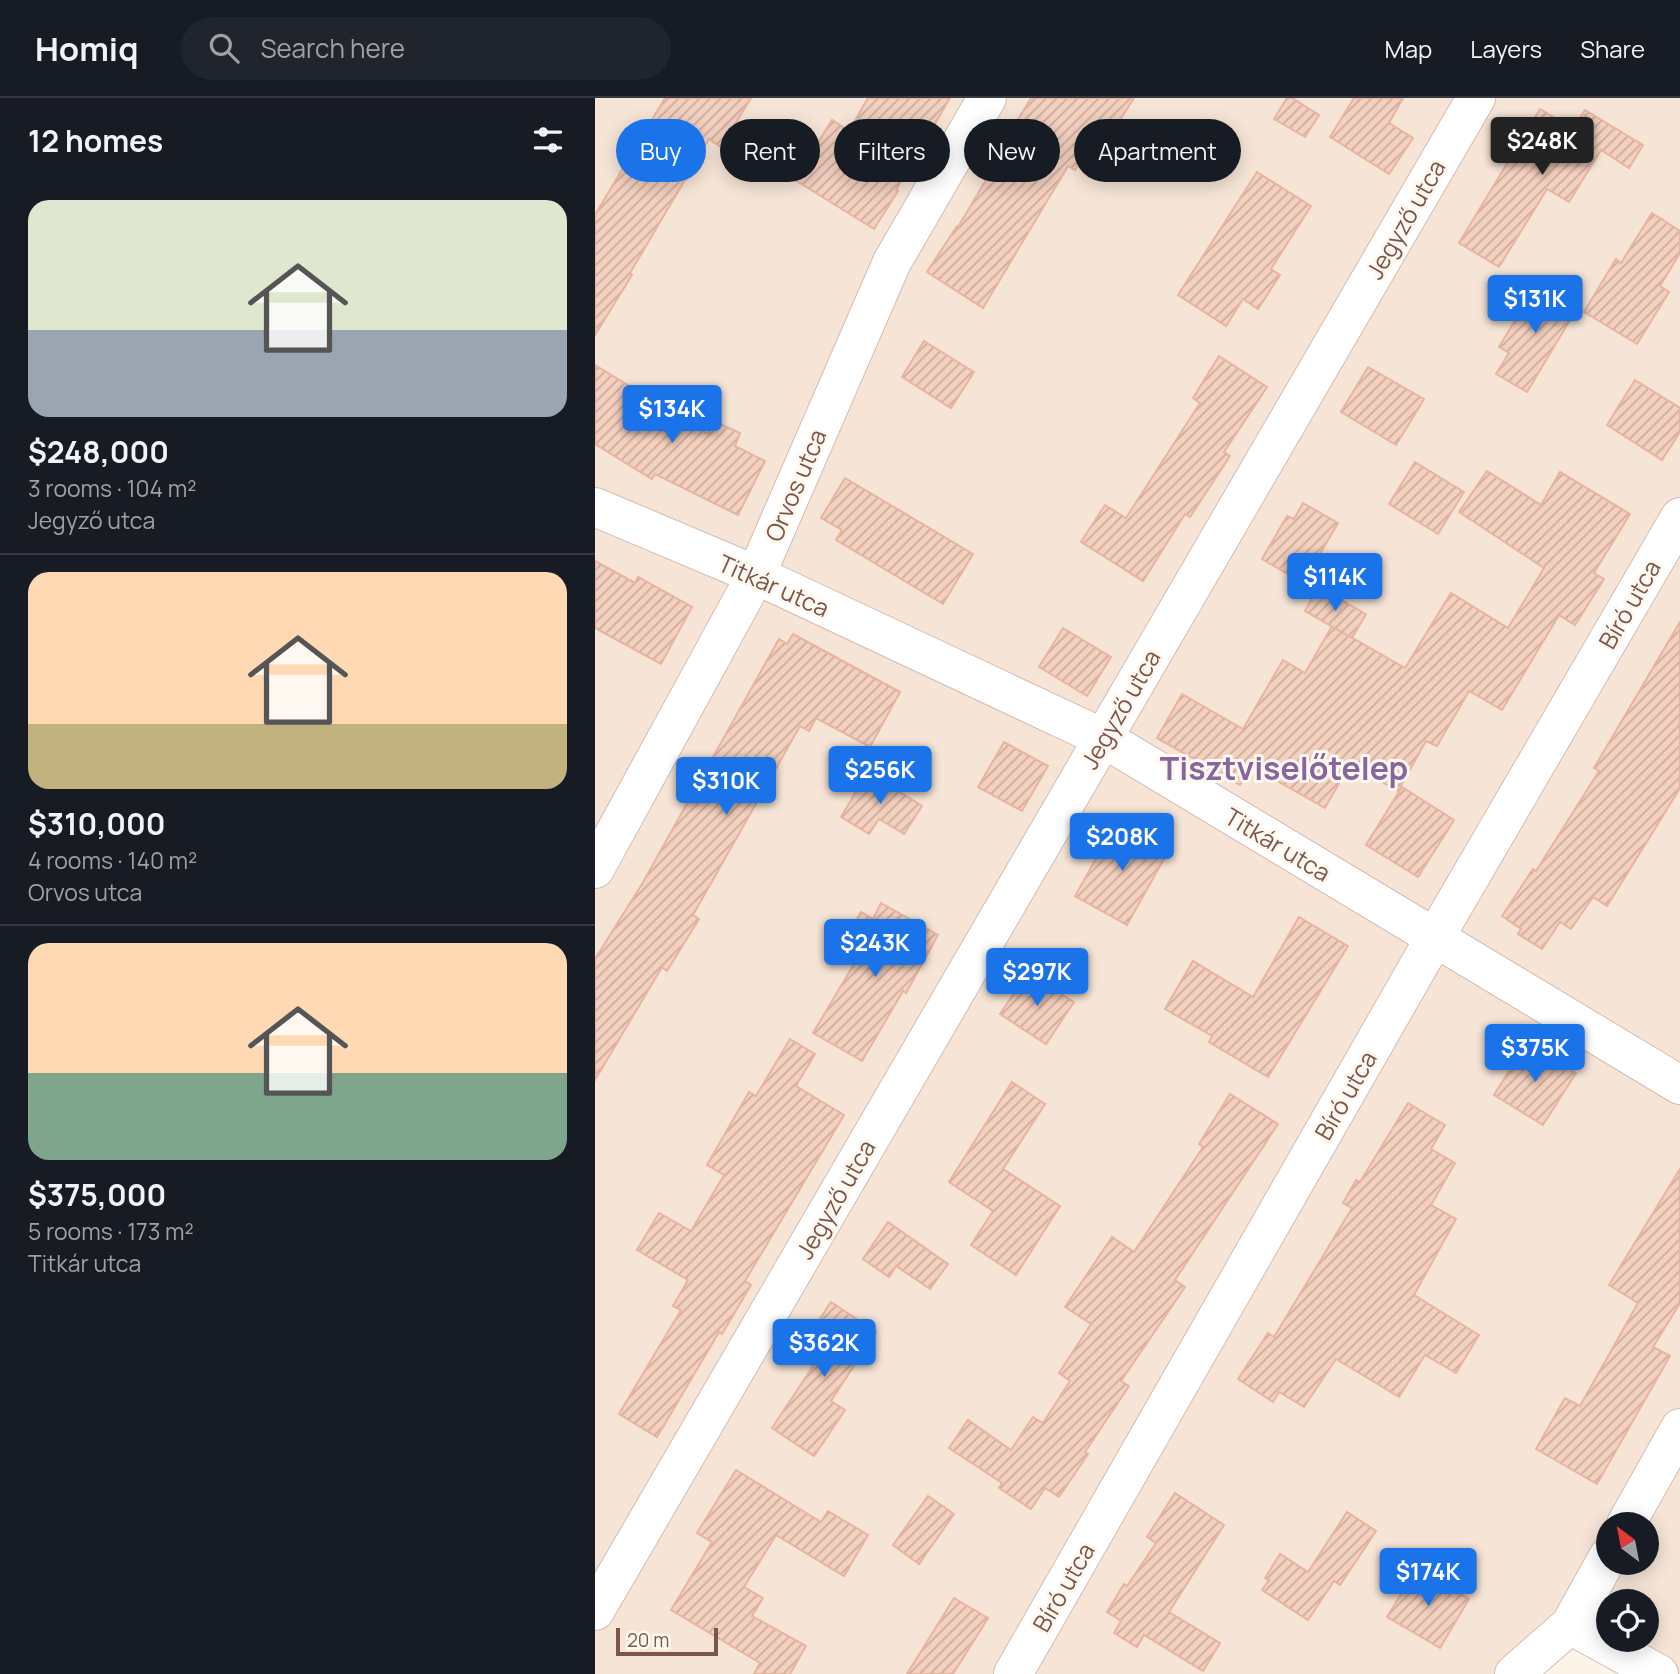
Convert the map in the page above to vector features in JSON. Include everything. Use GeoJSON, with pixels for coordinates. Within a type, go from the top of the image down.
{"type":"FeatureCollection","features":[{"type":"Feature","properties":{"kind":"street","name":"Orvos utca"},"geometry":{"type":"LineString","coordinates":[[595,869],[756,575],[891,262],[987,98]]}},
{"type":"Feature","properties":{"kind":"street","name":"Jegyző utca"},"geometry":{"type":"LineString","coordinates":[[595,1611],[1476,98]]}},
{"type":"Feature","properties":{"kind":"street","name":"Titkár utca"},"geometry":{"type":"LineString","coordinates":[[595,507],[756,575],[1103,738],[1680,1085]]}},
{"type":"Feature","properties":{"kind":"street","name":"Bíró utca"},"geometry":{"type":"LineString","coordinates":[[1013,1674],[1434,939],[1680,517]]}},
{"type":"Feature","properties":{"kind":"street"},"geometry":{"type":"LineString","coordinates":[[1633,1512],[1680,1428]]}},
{"type":"Feature","properties":{"kind":"street"},"geometry":{"type":"LineString","coordinates":[[1514,1674],[1570,1625],[1598,1575]]}},
{"type":"Feature","properties":{"kind":"street"},"geometry":{"type":"LineString","coordinates":[[1570,1625],[1659,1674]]}},
{"type":"Feature","properties":{"kind":"shaded area"},"geometry":{"type":"Polygon","coordinates":[[[595,98],[1680,98],[1680,1674],[1635,1674],[1573,1645],[1527,1674],[595,1674],[595,98]]]}},
{"type":"Feature","properties":{"kind":"building"},"geometry":{"type":"Polygon","coordinates":[[[665,98],[751,98],[738,119],[720,119],[720,146],[709,139],[706,144],[706,119],[652,119],[665,98]]]}},
{"type":"Feature","properties":{"kind":"building"},"geometry":{"type":"Polygon","coordinates":[[[868,98],[950,98],[938,119],[856,119],[868,98]]]}},
{"type":"Feature","properties":{"kind":"building"},"geometry":{"type":"Polygon","coordinates":[[[1031,98],[1134,98],[1121,119],[1074,119],[1074,169],[1068,166],[1060,179],[1060,119],[1018,119],[1031,98]]]}},
{"type":"Feature","properties":{"kind":"building"},"geometry":{"type":"Polygon","coordinates":[[[1287,98],[1292,98],[1319,115],[1305,137],[1274,119],[1287,98]]]}},
{"type":"Feature","properties":{"kind":"building"},"geometry":{"type":"Polygon","coordinates":[[[1354,98],[1403,98],[1389,123],[1413,138],[1389,174],[1330,137],[1354,98]]]}},
{"type":"Feature","properties":{"kind":"building"},"geometry":{"type":"Polygon","coordinates":[[[1540,109],[1573,129],[1585,110],[1643,145],[1629,168],[1601,150],[1569,202],[1547,189],[1499,267],[1459,243],[1540,109]]]}},
{"type":"Feature","properties":{"kind":"building"},"geometry":{"type":"Polygon","coordinates":[[[832,120],[834,182],[901,182],[896,190],[898,191],[874,229],[798,182],[820,182],[820,139],[832,120]]]}},
{"type":"Feature","properties":{"kind":"building"},"geometry":{"type":"Polygon","coordinates":[[[1257,172],[1311,206],[1271,269],[1280,275],[1258,309],[1243,299],[1226,326],[1178,295],[1257,172]]]}},
{"type":"Feature","properties":{"kind":"building"},"geometry":{"type":"Polygon","coordinates":[[[616,180],[684,182],[595,335],[595,215],[616,180]]]}},
{"type":"Feature","properties":{"kind":"building"},"geometry":{"type":"Polygon","coordinates":[[[985,182],[1058,182],[983,308],[927,272],[985,182]]]}},
{"type":"Feature","properties":{"kind":"building"},"geometry":{"type":"Polygon","coordinates":[[[1652,213],[1680,231],[1680,253],[1660,286],[1669,292],[1637,344],[1584,312],[1616,259],[1621,263],[1652,213]]]}},
{"type":"Feature","properties":{"kind":"building"},"geometry":{"type":"Polygon","coordinates":[[[1539,281],[1579,305],[1527,392],[1496,374],[1509,353],[1499,347],[1539,281]]]}},
{"type":"Feature","properties":{"kind":"building"},"geometry":{"type":"Polygon","coordinates":[[[924,341],[974,372],[951,408],[902,377],[924,341]]]}},
{"type":"Feature","properties":{"kind":"building"},"geometry":{"type":"Polygon","coordinates":[[[1219,356],[1267,387],[1224,452],[1230,456],[1190,517],[1185,514],[1143,581],[1081,542],[1105,505],[1126,518],[1200,403],[1193,398],[1219,356]]]}},
{"type":"Feature","properties":{"kind":"building"},"geometry":{"type":"Polygon","coordinates":[[[595,365],[708,434],[714,421],[740,433],[735,446],[765,461],[738,515],[655,474],[652,479],[595,444],[595,365]]]}},
{"type":"Feature","properties":{"kind":"building"},"geometry":{"type":"Polygon","coordinates":[[[1368,367],[1424,399],[1396,445],[1341,412],[1368,367]]]}},
{"type":"Feature","properties":{"kind":"building"},"geometry":{"type":"Polygon","coordinates":[[[1635,380],[1680,408],[1680,432],[1662,460],[1607,425],[1635,380]]]}},
{"type":"Feature","properties":{"kind":"building"},"geometry":{"type":"Polygon","coordinates":[[[1415,462],[1464,492],[1438,534],[1389,504],[1415,462]]]}},
{"type":"Feature","properties":{"kind":"building"},"geometry":{"type":"Polygon","coordinates":[[[1487,471],[1541,505],[1560,472],[1630,514],[1594,573],[1604,579],[1575,625],[1559,615],[1502,710],[1469,691],[1437,746],[1426,741],[1398,791],[1350,764],[1325,808],[1251,766],[1240,785],[1157,738],[1182,694],[1243,729],[1283,660],[1305,673],[1332,626],[1405,668],[1451,593],[1508,628],[1544,568],[1459,512],[1487,471]]]}},
{"type":"Feature","properties":{"kind":"building"},"geometry":{"type":"Polygon","coordinates":[[[845,478],[973,554],[943,604],[836,540],[842,530],[821,518],[845,478]]]}},
{"type":"Feature","properties":{"kind":"building"},"geometry":{"type":"Polygon","coordinates":[[[1303,503],[1338,523],[1303,583],[1262,559],[1287,516],[1294,519],[1303,503]]]}},
{"type":"Feature","properties":{"kind":"building"},"geometry":{"type":"Polygon","coordinates":[[[595,561],[635,583],[638,577],[692,607],[661,664],[595,628],[595,561]]]}},
{"type":"Feature","properties":{"kind":"building"},"geometry":{"type":"Polygon","coordinates":[[[1318,587],[1366,614],[1352,638],[1305,611],[1318,587]]]}},
{"type":"Feature","properties":{"kind":"building"},"geometry":{"type":"Polygon","coordinates":[[[1680,622],[1680,788],[1607,906],[1593,897],[1571,929],[1560,922],[1542,949],[1518,934],[1521,929],[1502,916],[1533,869],[1536,871],[1599,771],[1594,768],[1680,622]]]}},
{"type":"Feature","properties":{"kind":"building"},"geometry":{"type":"Polygon","coordinates":[[[1063,628],[1111,657],[1087,696],[1039,667],[1063,628]]]}},
{"type":"Feature","properties":{"kind":"building"},"geometry":{"type":"Polygon","coordinates":[[[793,634],[900,692],[870,747],[816,718],[809,731],[800,726],[693,915],[699,919],[667,971],[662,967],[595,1080],[595,959],[642,884],[779,639],[787,644],[793,634]]]}},
{"type":"Feature","properties":{"kind":"building"},"geometry":{"type":"Polygon","coordinates":[[[1004,742],[1048,766],[1022,811],[978,787],[1004,742]]]}},
{"type":"Feature","properties":{"kind":"building"},"geometry":{"type":"Polygon","coordinates":[[[868,772],[922,806],[904,834],[879,819],[869,834],[841,817],[868,772]]]}},
{"type":"Feature","properties":{"kind":"building"},"geometry":{"type":"Polygon","coordinates":[[[1402,787],[1454,820],[1418,877],[1366,845],[1402,787]]]}},
{"type":"Feature","properties":{"kind":"building"},"geometry":{"type":"Polygon","coordinates":[[[1117,821],[1169,850],[1127,925],[1075,896],[1117,821]]]}},
{"type":"Feature","properties":{"kind":"building"},"geometry":{"type":"Polygon","coordinates":[[[881,903],[938,935],[906,993],[903,991],[862,1061],[813,1033],[854,964],[849,961],[857,947],[845,941],[861,912],[873,919],[881,903]]]}},
{"type":"Feature","properties":{"kind":"building"},"geometry":{"type":"Polygon","coordinates":[[[1299,917],[1348,946],[1268,1077],[1209,1042],[1212,1036],[1165,1009],[1193,961],[1253,997],[1299,917]]]}},
{"type":"Feature","properties":{"kind":"building"},"geometry":{"type":"Polygon","coordinates":[[[1028,973],[1074,1002],[1046,1044],[1000,1014],[1028,973]]]}},
{"type":"Feature","properties":{"kind":"building"},"geometry":{"type":"Polygon","coordinates":[[[790,1039],[815,1054],[796,1086],[844,1115],[745,1281],[751,1285],[722,1334],[719,1332],[657,1437],[619,1414],[681,1310],[673,1306],[688,1280],[637,1250],[659,1213],[691,1231],[724,1175],[707,1165],[749,1092],[756,1096],[790,1039]]]}},
{"type":"Feature","properties":{"kind":"building"},"geometry":{"type":"Polygon","coordinates":[[[1527,1042],[1576,1073],[1543,1125],[1494,1095],[1527,1042]]]}},
{"type":"Feature","properties":{"kind":"building"},"geometry":{"type":"Polygon","coordinates":[[[1012,1082],[1045,1104],[1003,1169],[1060,1206],[1016,1275],[971,1245],[993,1211],[949,1182],[1012,1082]]]}},
{"type":"Feature","properties":{"kind":"building"},"geometry":{"type":"Polygon","coordinates":[[[1230,1094],[1278,1124],[1175,1280],[1185,1287],[1121,1381],[1129,1386],[1085,1452],[1088,1454],[1059,1497],[1045,1488],[1031,1509],[999,1488],[1002,1483],[949,1448],[968,1420],[1011,1450],[1033,1417],[1043,1423],[1070,1381],[1059,1373],[1091,1324],[1065,1307],[1112,1237],[1134,1252],[1203,1147],[1199,1144],[1230,1094]]]}},
{"type":"Feature","properties":{"kind":"building"},"geometry":{"type":"Polygon","coordinates":[[[1408,1103],[1445,1125],[1431,1149],[1455,1163],[1431,1205],[1456,1219],[1414,1295],[1479,1335],[1456,1373],[1425,1355],[1399,1397],[1336,1359],[1304,1407],[1279,1392],[1273,1402],[1238,1379],[1268,1333],[1274,1337],[1352,1208],[1343,1203],[1356,1180],[1360,1182],[1408,1103]]]}},
{"type":"Feature","properties":{"kind":"building"},"geometry":{"type":"Polygon","coordinates":[[[1680,1169],[1680,1303],[1653,1347],[1670,1356],[1597,1484],[1536,1449],[1565,1398],[1580,1406],[1638,1303],[1609,1285],[1680,1169]]]}},
{"type":"Feature","properties":{"kind":"building"},"geometry":{"type":"Polygon","coordinates":[[[888,1222],[948,1264],[930,1289],[896,1266],[889,1277],[863,1259],[888,1222]]]}},
{"type":"Feature","properties":{"kind":"building"},"geometry":{"type":"Polygon","coordinates":[[[831,1302],[876,1332],[831,1401],[845,1410],[814,1456],[772,1428],[821,1354],[804,1343],[831,1302]]]}},
{"type":"Feature","properties":{"kind":"building"},"geometry":{"type":"Polygon","coordinates":[[[736,1470],[821,1522],[828,1511],[868,1535],[844,1576],[776,1535],[744,1587],[763,1598],[752,1616],[806,1646],[790,1674],[754,1674],[760,1663],[671,1610],[712,1542],[697,1533],[736,1470]]]}},
{"type":"Feature","properties":{"kind":"building"},"geometry":{"type":"Polygon","coordinates":[[[1175,1493],[1224,1525],[1169,1612],[1220,1643],[1203,1671],[1144,1635],[1137,1647],[1114,1633],[1121,1621],[1107,1612],[1124,1584],[1127,1586],[1156,1543],[1147,1537],[1175,1493]]]}},
{"type":"Feature","properties":{"kind":"building"},"geometry":{"type":"Polygon","coordinates":[[[928,1496],[954,1514],[919,1564],[893,1545],[928,1496]]]}},
{"type":"Feature","properties":{"kind":"building"},"geometry":{"type":"Polygon","coordinates":[[[1347,1512],[1376,1531],[1340,1585],[1334,1581],[1308,1620],[1262,1590],[1269,1580],[1265,1578],[1280,1554],[1308,1572],[1347,1512]]]}},
{"type":"Feature","properties":{"kind":"building"},"geometry":{"type":"Polygon","coordinates":[[[1417,1568],[1469,1599],[1440,1648],[1387,1617],[1417,1568]]]}},
{"type":"Feature","properties":{"kind":"building"},"geometry":{"type":"Polygon","coordinates":[[[954,1598],[988,1618],[953,1674],[907,1674],[954,1598]]]}},
{"type":"Feature","properties":{"kind":"district","name":"Tisztviselőtelep"},"geometry":{"type":"Point","coordinates":[1284,768]}}]}
